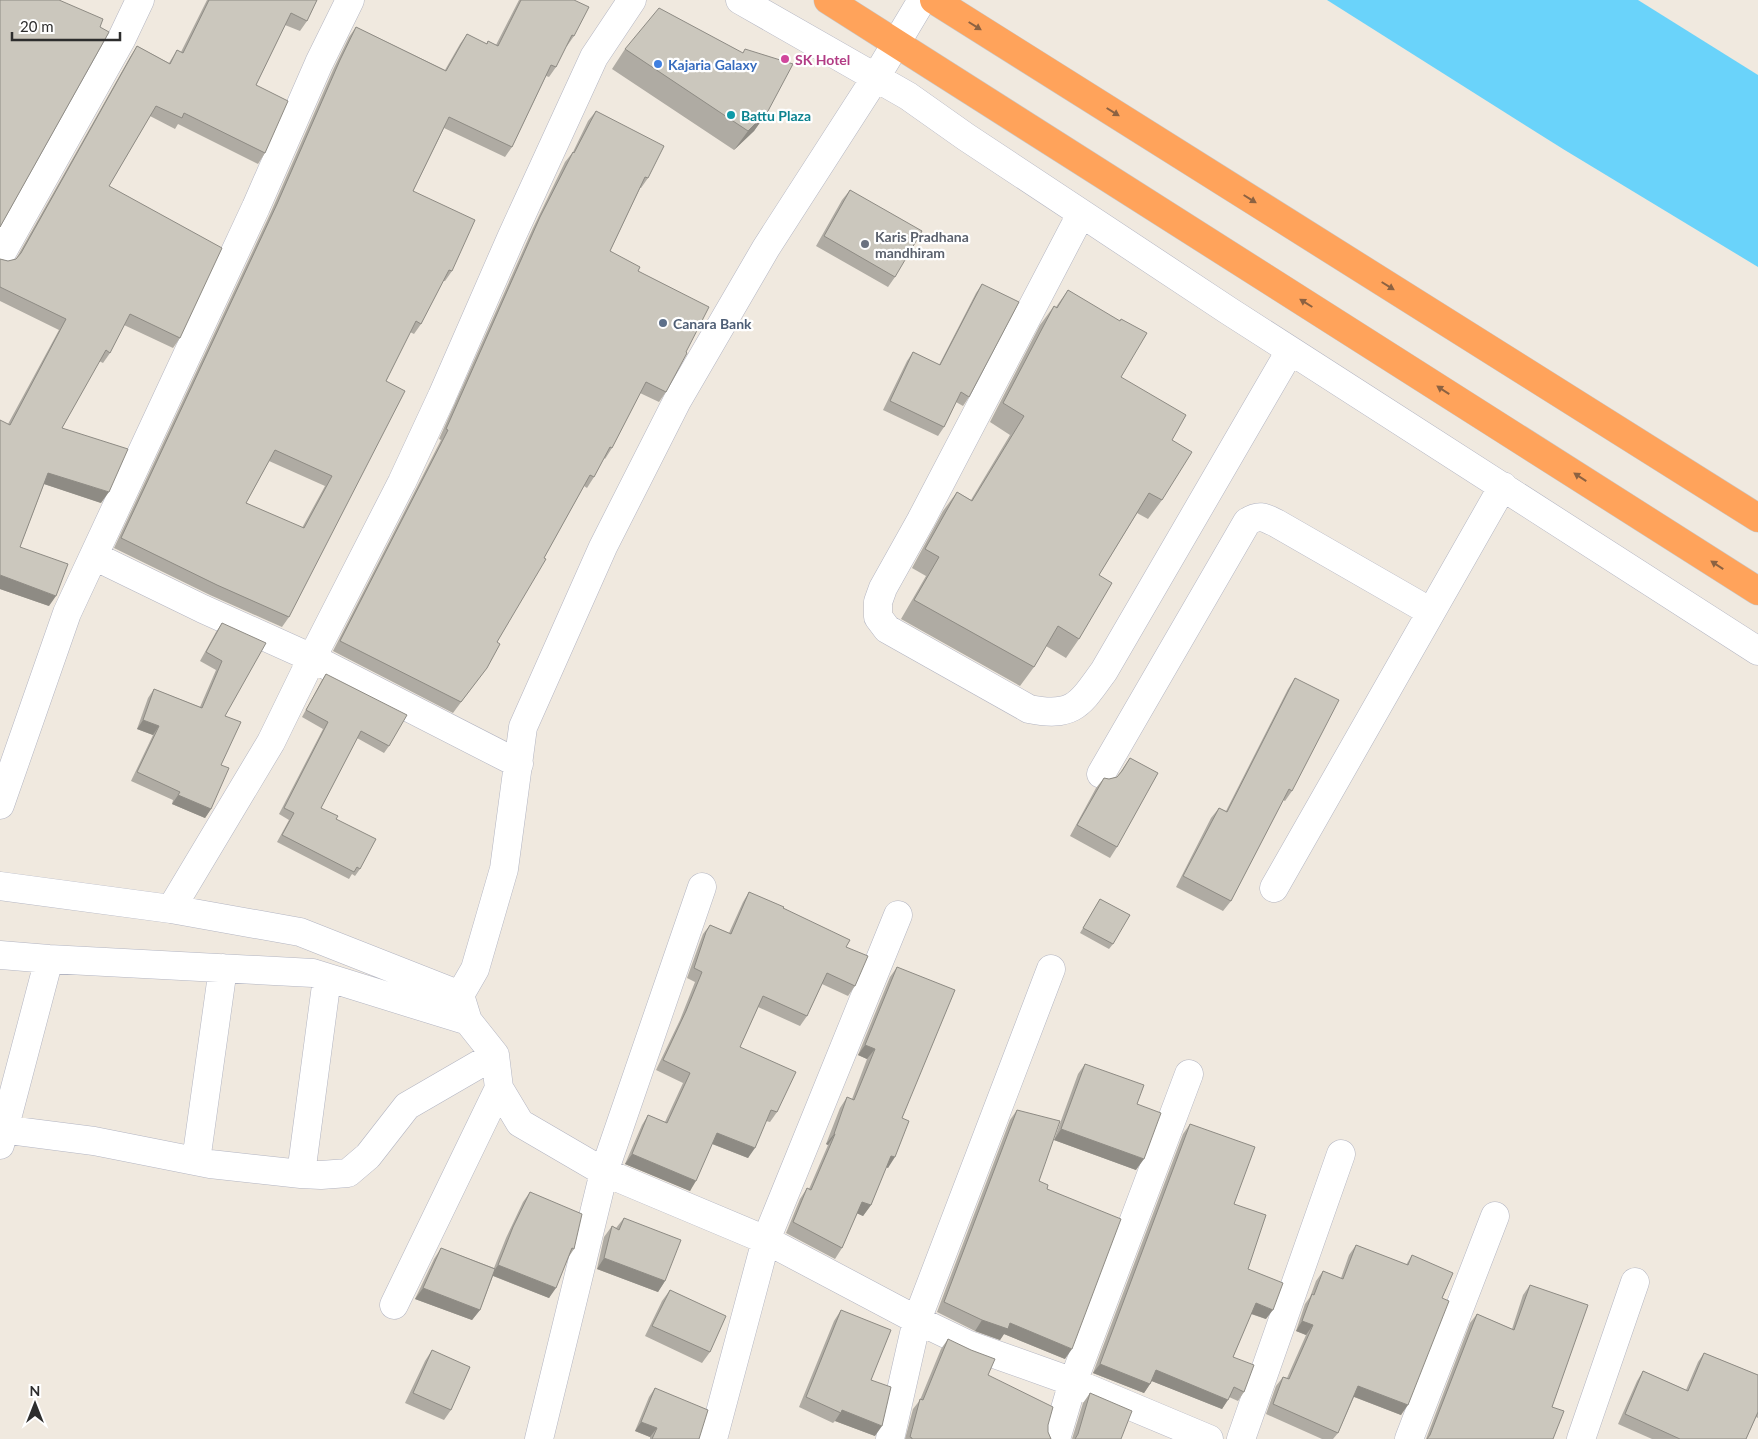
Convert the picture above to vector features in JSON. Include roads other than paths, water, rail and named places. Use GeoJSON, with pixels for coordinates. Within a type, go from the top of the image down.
{"type":"FeatureCollection","features":[{"type":"Feature","properties":{"kind":"highway"},"geometry":{"type":"LineString","coordinates":[[828,0],[1758,591]]}},
{"type":"Feature","properties":{"kind":"highway"},"geometry":{"type":"LineString","coordinates":[[934,0],[1758,518]]}},
{"type":"Feature","properties":{"kind":"street"},"geometry":{"type":"LineString","coordinates":[[0,256],[121,40],[140,0]]}},
{"type":"Feature","properties":{"kind":"street"},"geometry":{"type":"LineString","coordinates":[[0,804],[67,613],[252,216],[350,0]]}},
{"type":"Feature","properties":{"kind":"street"},"geometry":{"type":"LineString","coordinates":[[171,909],[271,742],[410,465],[594,58],[632,0]]}},
{"type":"Feature","properties":{"kind":"street"},"geometry":{"type":"LineString","coordinates":[[740,0],[908,96],[1081,214],[1290,351],[1758,651]]}},
{"type":"Feature","properties":{"kind":"street"},"geometry":{"type":"LineString","coordinates":[[922,0],[876,77],[766,248],[677,401],[604,547],[523,728],[504,869],[475,968],[460,995],[468,1021],[495,1055],[499,1088],[520,1123],[604,1172],[766,1240],[917,1320],[969,1345],[1073,1382],[1209,1439]]}},
{"type":"Feature","properties":{"kind":"street"},"geometry":{"type":"LineString","coordinates":[[1081,214],[921,520],[883,588],[878,602],[878,617],[887,629],[1029,709],[1047,712],[1069,710],[1083,700],[1104,671],[1290,351]]}},
{"type":"Feature","properties":{"kind":"street"},"geometry":{"type":"LineString","coordinates":[[1274,888],[1503,486]]}},
{"type":"Feature","properties":{"kind":"street"},"geometry":{"type":"LineString","coordinates":[[1101,774],[1247,522],[1255,517],[1265,518],[1431,612]]}},
{"type":"Feature","properties":{"kind":"street"},"geometry":{"type":"LineString","coordinates":[[94,556],[312,658],[519,764]]}},
{"type":"Feature","properties":{"kind":"street"},"geometry":{"type":"LineString","coordinates":[[0,886],[171,909],[300,932],[460,995]]}},
{"type":"Feature","properties":{"kind":"street"},"geometry":{"type":"LineString","coordinates":[[540,1439],[604,1172],[702,887]]}},
{"type":"Feature","properties":{"kind":"street"},"geometry":{"type":"LineString","coordinates":[[713,1439],[766,1240],[898,915]]}},
{"type":"Feature","properties":{"kind":"street"},"geometry":{"type":"LineString","coordinates":[[0,955],[312,973],[468,1021]]}},
{"type":"Feature","properties":{"kind":"street"},"geometry":{"type":"LineString","coordinates":[[49,959],[2,1135],[94,1141],[196,1161],[301,1174],[321,1175],[348,1172],[368,1156],[407,1106],[495,1055]]}},
{"type":"Feature","properties":{"kind":"street"},"geometry":{"type":"LineString","coordinates":[[196,1161],[223,968]]}},
{"type":"Feature","properties":{"kind":"street"},"geometry":{"type":"LineString","coordinates":[[890,1439],[917,1320],[1051,969]]}},
{"type":"Feature","properties":{"kind":"street"},"geometry":{"type":"LineString","coordinates":[[301,1174],[327,978]]}},
{"type":"Feature","properties":{"kind":"street"},"geometry":{"type":"LineString","coordinates":[[1056,1439],[1073,1382],[1189,1074]]}},
{"type":"Feature","properties":{"kind":"street"},"geometry":{"type":"LineString","coordinates":[[394,1305],[499,1088]]}},
{"type":"Feature","properties":{"kind":"street"},"geometry":{"type":"LineString","coordinates":[[1241,1439],[1341,1154]]}},
{"type":"Feature","properties":{"kind":"street"},"geometry":{"type":"LineString","coordinates":[[1409,1439],[1495,1216]]}},
{"type":"Feature","properties":{"kind":"street"},"geometry":{"type":"LineString","coordinates":[[1581,1439],[1635,1282]]}},
{"type":"Feature","properties":{"kind":"water"},"geometry":{"type":"Polygon","coordinates":[[[1327,0],[1638,0],[1758,75],[1758,267],[1563,149],[1327,0]]]}},
{"type":"Feature","properties":{"kind":"place","name":"SK Hotel"},"geometry":{"type":"Point","coordinates":[785,59]}},
{"type":"Feature","properties":{"kind":"place","name":"Kajaria Galaxy"},"geometry":{"type":"Point","coordinates":[658,64]}},
{"type":"Feature","properties":{"kind":"place","name":"Battu Plaza"},"geometry":{"type":"Point","coordinates":[731,115]}},
{"type":"Feature","properties":{"kind":"place","name":"Karis Pradhana mandhiram"},"geometry":{"type":"Point","coordinates":[865,244]}},
{"type":"Feature","properties":{"kind":"place","name":"Canara Bank"},"geometry":{"type":"Point","coordinates":[663,323]}}]}
